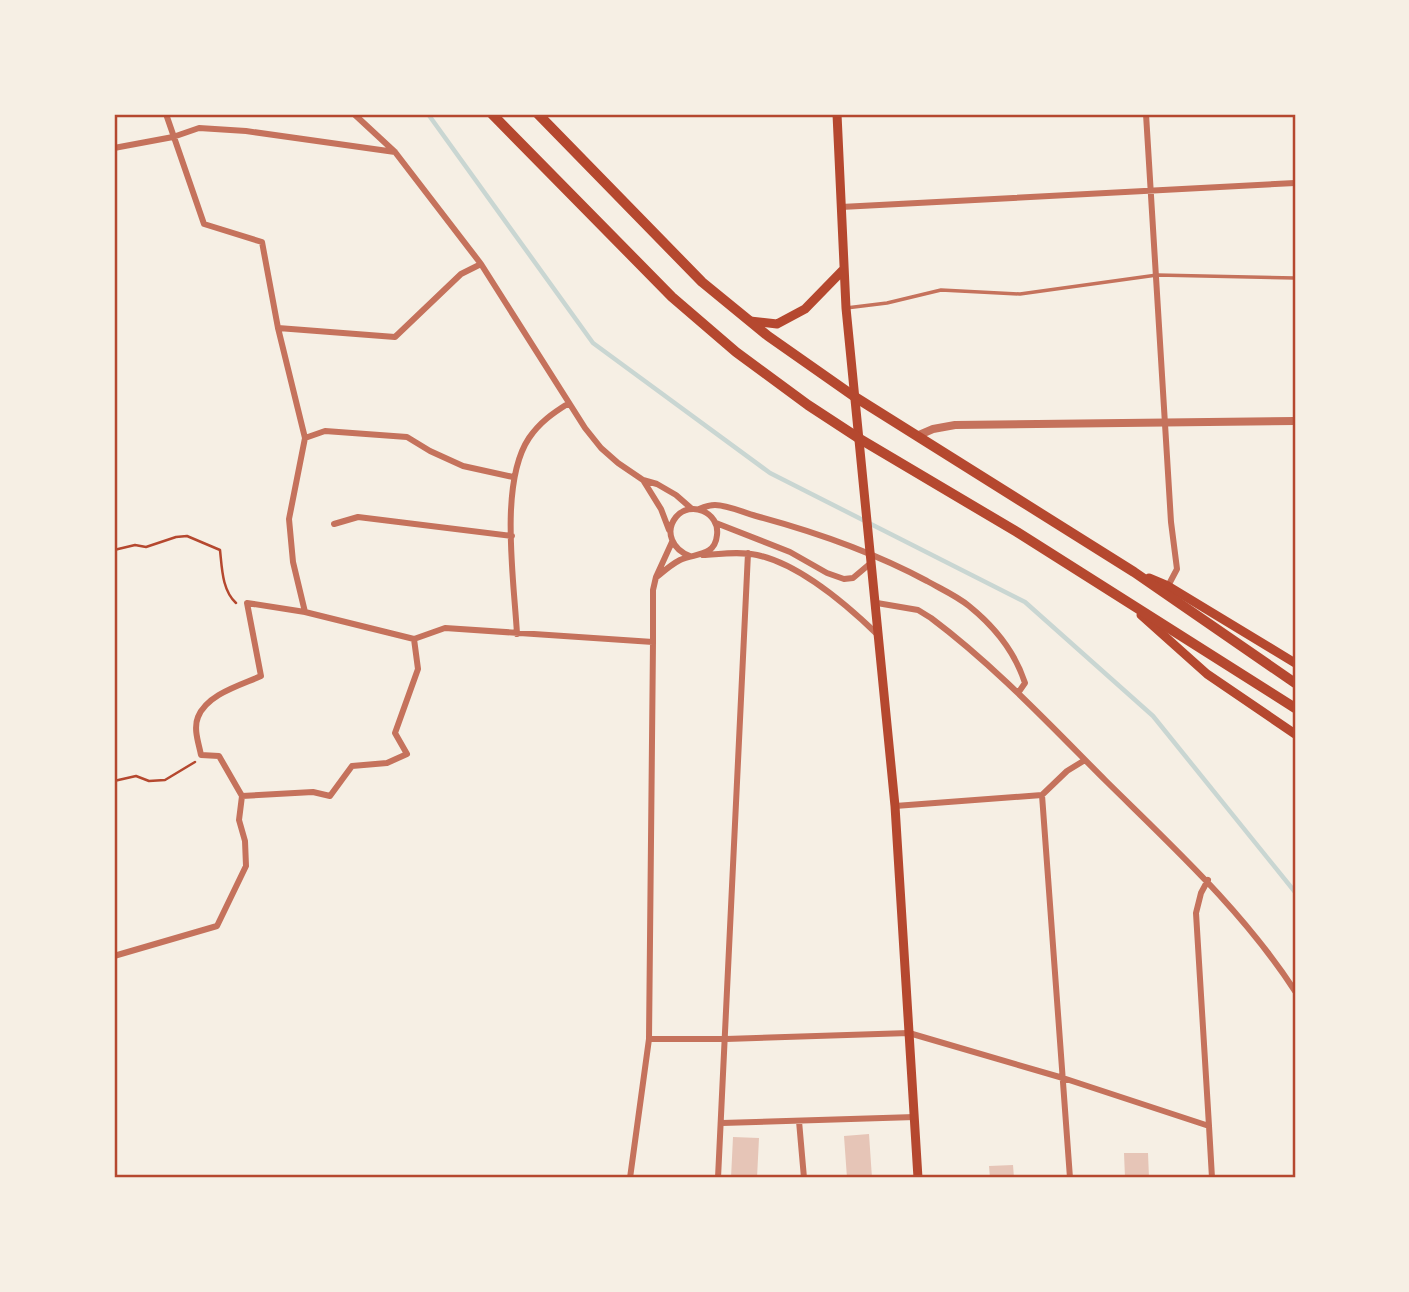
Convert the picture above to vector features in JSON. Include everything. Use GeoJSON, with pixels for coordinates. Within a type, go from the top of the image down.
{"type":"FeatureCollection","features":[{"type":"Feature","properties":{"kind":"highway"},"geometry":{"type":"LineString","coordinates":[[492,114],[672,297],[736,352],[860,439],[1121,597],[1295,708]]}},
{"type":"Feature","properties":{"kind":"highway"},"geometry":{"type":"LineString","coordinates":[[538,114],[702,282],[750,321],[855,397],[1134,572],[1295,683]]}},
{"type":"Feature","properties":{"kind":"main road"},"geometry":{"type":"LineString","coordinates":[[837,114],[846,308],[895,806],[918,1178]]}},
{"type":"Feature","properties":{"kind":"main road"},"geometry":{"type":"LineString","coordinates":[[750,321],[777,324],[805,309],[844,269]]}},
{"type":"Feature","properties":{"kind":"main road"},"geometry":{"type":"LineString","coordinates":[[1134,572],[1168,586],[1295,663]]}},
{"type":"Feature","properties":{"kind":"main road"},"geometry":{"type":"LineString","coordinates":[[1121,597],[1207,674],[1295,734]]}},
{"type":"Feature","properties":{"kind":"street"},"geometry":{"type":"LineString","coordinates":[[166,114],[204,224],[262,242],[278,328],[305,438],[289,519],[293,562],[305,611]]}},
{"type":"Feature","properties":{"kind":"street"},"geometry":{"type":"LineString","coordinates":[[354,114],[395,152],[481,264],[569,403],[601,448],[643,480],[661,509],[676,549],[690,556]]}},
{"type":"Feature","properties":{"kind":"street"},"geometry":{"type":"LineString","coordinates":[[1146,114],[1171,522],[1177,569],[1168,586]]}},
{"type":"Feature","properties":{"kind":"street"},"geometry":{"type":"LineString","coordinates":[[114,148],[173,137],[199,128],[246,131],[395,152]]}},
{"type":"Feature","properties":{"kind":"street"},"geometry":{"type":"LineString","coordinates":[[841,206],[1295,183]]}},
{"type":"Feature","properties":{"kind":"street"},"geometry":{"type":"LineString","coordinates":[[278,328],[395,337],[461,274],[481,264]]}},
{"type":"Feature","properties":{"kind":"street"},"geometry":{"type":"LineString","coordinates":[[517,634],[512,536],[513,477],[520,455],[537,427],[569,403]]}},
{"type":"Feature","properties":{"kind":"street"},"geometry":{"type":"LineString","coordinates":[[919,435],[955,425],[1295,421]]}},
{"type":"Feature","properties":{"kind":"street"},"geometry":{"type":"LineString","coordinates":[[305,438],[326,431],[407,437],[463,466],[513,477]]}},
{"type":"Feature","properties":{"kind":"street"},"geometry":{"type":"LineString","coordinates":[[643,480],[657,484],[696,509],[706,512],[716,523],[790,552],[827,573],[853,579],[872,562]]}},
{"type":"Feature","properties":{"kind":"street"},"geometry":{"type":"LineString","coordinates":[[670,534],[678,514],[717,505],[805,529],[903,569],[966,603],[987,621],[1019,665],[1025,683],[1018,693]]}},
{"type":"Feature","properties":{"kind":"street"},"geometry":{"type":"LineString","coordinates":[[334,524],[358,517],[512,536]]}},
{"type":"Feature","properties":{"kind":"street"},"geometry":{"type":"LineString","coordinates":[[703,555],[710,551],[717,538],[716,523]]}},
{"type":"Feature","properties":{"kind":"street"},"geometry":{"type":"LineString","coordinates":[[629,1178],[649,1038],[653,590],[672,542]]}},
{"type":"Feature","properties":{"kind":"street"},"geometry":{"type":"LineString","coordinates":[[718,1178],[748,553]]}},
{"type":"Feature","properties":{"kind":"street"},"geometry":{"type":"LineString","coordinates":[[656,577],[690,556],[748,553],[780,563],[800,574],[858,616],[880,636]]}},
{"type":"Feature","properties":{"kind":"street"},"geometry":{"type":"LineString","coordinates":[[114,956],[217,926],[246,866],[245,841],[239,820],[242,796],[219,755],[201,755],[196,733],[197,717],[207,705],[223,693],[261,676],[247,603],[305,611],[414,639],[445,628],[653,642]]}},
{"type":"Feature","properties":{"kind":"street"},"geometry":{"type":"LineString","coordinates":[[877,603],[918,610],[931,618],[1018,693],[1208,880],[1256,937],[1295,991]]}},
{"type":"Feature","properties":{"kind":"street"},"geometry":{"type":"LineString","coordinates":[[242,796],[313,792],[330,796],[352,766],[387,763],[407,754],[396,733],[418,669],[414,639]]}},
{"type":"Feature","properties":{"kind":"street"},"geometry":{"type":"LineString","coordinates":[[895,806],[1042,795],[1067,771],[1085,760]]}},
{"type":"Feature","properties":{"kind":"street"},"geometry":{"type":"LineString","coordinates":[[1042,795],[1070,1178]]}},
{"type":"Feature","properties":{"kind":"street"},"geometry":{"type":"LineString","coordinates":[[1208,880],[1201,893],[1196,913],[1212,1178]]}},
{"type":"Feature","properties":{"kind":"street"},"geometry":{"type":"LineString","coordinates":[[649,1038],[726,1039],[909,1033],[1063,1078],[1209,1126]]}},
{"type":"Feature","properties":{"kind":"street"},"geometry":{"type":"LineString","coordinates":[[722,1123],[915,1117]]}},
{"type":"Feature","properties":{"kind":"street"},"geometry":{"type":"LineString","coordinates":[[799,1121],[804,1178]]}},
{"type":"Feature","properties":{"kind":"lane"},"geometry":{"type":"LineString","coordinates":[[846,308],[887,303],[941,290],[1020,294],[1157,275],[1295,278]]}},
{"type":"Feature","properties":{"kind":"path"},"geometry":{"type":"LineString","coordinates":[[114,550],[135,545],[146,547],[187,536],[206,542],[220,550],[225,586],[232,601],[242,607],[247,603]]}},
{"type":"Feature","properties":{"kind":"path"},"geometry":{"type":"LineString","coordinates":[[114,781],[135,776],[149,781],[165,780],[201,755]]}},
{"type":"Feature","properties":{"kind":"building"},"geometry":{"type":"Polygon","coordinates":[[[869,1134],[872,1178],[847,1178],[844,1136],[869,1134]]]}},
{"type":"Feature","properties":{"kind":"building"},"geometry":{"type":"Polygon","coordinates":[[[733,1137],[759,1138],[757,1178],[731,1178],[733,1137]]]}},
{"type":"Feature","properties":{"kind":"building"},"geometry":{"type":"Polygon","coordinates":[[[1124,1153],[1148,1153],[1149,1178],[1125,1178],[1124,1153]]]}},
{"type":"Feature","properties":{"kind":"building"},"geometry":{"type":"Polygon","coordinates":[[[1013,1165],[1014,1178],[990,1178],[989,1166],[1013,1165]]]}},
{"type":"Feature","properties":{"kind":"waterway"},"geometry":{"type":"LineString","coordinates":[[428,114],[593,343],[770,473],[1025,602],[1153,716],[1295,892]]}}]}
